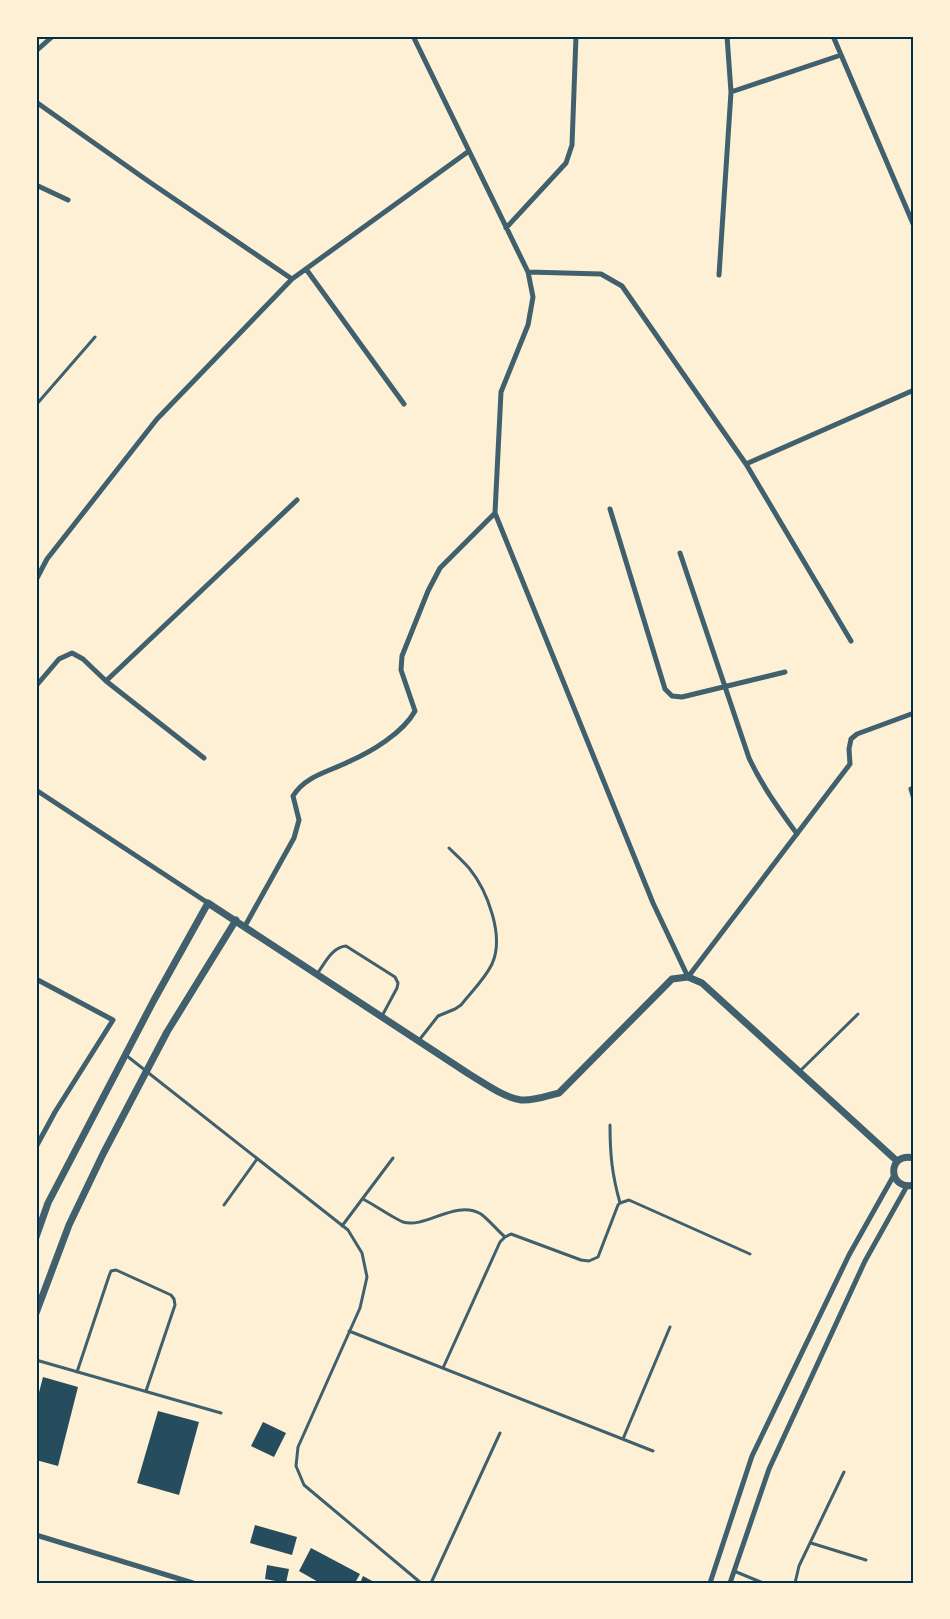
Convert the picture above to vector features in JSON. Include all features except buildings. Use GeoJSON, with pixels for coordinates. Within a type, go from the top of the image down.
{"type":"FeatureCollection","features":[{"type":"Feature","properties":{"kind":"street"},"geometry":{"type":"LineString","coordinates":[[36,51],[53,36]]}},
{"type":"Feature","properties":{"kind":"street"},"geometry":{"type":"LineString","coordinates":[[413,36],[528,272],[532,297],[528,325],[501,392],[495,513],[653,903],[688,977]]}},
{"type":"Feature","properties":{"kind":"street"},"geometry":{"type":"LineString","coordinates":[[506,228],[566,163],[572,145],[576,36]]}},
{"type":"Feature","properties":{"kind":"street"},"geometry":{"type":"LineString","coordinates":[[719,275],[731,92],[727,36]]}},
{"type":"Feature","properties":{"kind":"street"},"geometry":{"type":"LineString","coordinates":[[833,36],[914,226]]}},
{"type":"Feature","properties":{"kind":"street"},"geometry":{"type":"LineString","coordinates":[[731,92],[841,55]]}},
{"type":"Feature","properties":{"kind":"street"},"geometry":{"type":"LineString","coordinates":[[36,102],[292,279]]}},
{"type":"Feature","properties":{"kind":"street"},"geometry":{"type":"LineString","coordinates":[[36,580],[48,559],[157,419],[292,279],[469,151]]}},
{"type":"Feature","properties":{"kind":"street"},"geometry":{"type":"LineString","coordinates":[[36,185],[68,200]]}},
{"type":"Feature","properties":{"kind":"street"},"geometry":{"type":"LineString","coordinates":[[306,269],[404,404]]}},
{"type":"Feature","properties":{"kind":"street"},"geometry":{"type":"LineString","coordinates":[[528,272],[601,274],[622,286],[746,464],[851,641]]}},
{"type":"Feature","properties":{"kind":"street"},"geometry":{"type":"LineString","coordinates":[[746,464],[914,390]]}},
{"type":"Feature","properties":{"kind":"street"},"geometry":{"type":"LineString","coordinates":[[106,681],[297,500]]}},
{"type":"Feature","properties":{"kind":"street"},"geometry":{"type":"LineString","coordinates":[[610,509],[665,689],[672,696],[681,697],[785,672]]}},
{"type":"Feature","properties":{"kind":"street"},"geometry":{"type":"LineString","coordinates":[[245,926],[294,838],[298,820],[293,796],[297,790],[312,777],[350,762],[389,738],[415,711],[401,670],[402,656],[428,591],[440,568],[495,513]]}},
{"type":"Feature","properties":{"kind":"street"},"geometry":{"type":"LineString","coordinates":[[680,553],[749,758],[772,800],[797,834]]}},
{"type":"Feature","properties":{"kind":"street"},"geometry":{"type":"LineString","coordinates":[[36,686],[59,659],[72,653],[204,758]]}},
{"type":"Feature","properties":{"kind":"street"},"geometry":{"type":"LineString","coordinates":[[688,977],[850,764],[851,739],[857,734],[914,713]]}},
{"type":"Feature","properties":{"kind":"street"},"geometry":{"type":"LineString","coordinates":[[911,789],[914,799]]}},
{"type":"Feature","properties":{"kind":"street"},"geometry":{"type":"LineString","coordinates":[[36,790],[418,1041],[508,1096],[521,1100],[540,1099],[560,1093],[672,979],[688,977],[702,983],[897,1161]]}},
{"type":"Feature","properties":{"kind":"street"},"geometry":{"type":"LineString","coordinates":[[36,1237],[48,1203],[208,903]]}},
{"type":"Feature","properties":{"kind":"street"},"geometry":{"type":"LineString","coordinates":[[36,1313],[69,1225],[103,1154],[167,1032],[236,920]]}},
{"type":"Feature","properties":{"kind":"street"},"geometry":{"type":"LineString","coordinates":[[36,979],[113,1020],[55,1112],[36,1148]]}},
{"type":"Feature","properties":{"kind":"street"},"geometry":{"type":"LineString","coordinates":[[710,1583],[752,1456],[849,1255],[894,1175],[894,1166],[897,1161],[912,1156]]}},
{"type":"Feature","properties":{"kind":"street"},"geometry":{"type":"LineString","coordinates":[[730,1583],[769,1469],[865,1261],[910,1185],[899,1183],[894,1175]]}},
{"type":"Feature","properties":{"kind":"street"},"geometry":{"type":"LineString","coordinates":[[36,1535],[193,1583]]}},
{"type":"Feature","properties":{"kind":"lane"},"geometry":{"type":"LineString","coordinates":[[36,405],[95,337]]}},
{"type":"Feature","properties":{"kind":"lane"},"geometry":{"type":"LineString","coordinates":[[418,1041],[438,1016],[461,1005],[491,966],[496,953],[493,915],[485,893],[469,868],[449,848]]}},
{"type":"Feature","properties":{"kind":"lane"},"geometry":{"type":"LineString","coordinates":[[317,974],[334,950],[339,946],[346,946],[395,977],[398,983],[397,988],[382,1016]]}},
{"type":"Feature","properties":{"kind":"lane"},"geometry":{"type":"LineString","coordinates":[[800,1072],[858,1014]]}},
{"type":"Feature","properties":{"kind":"lane"},"geometry":{"type":"LineString","coordinates":[[126,1056],[348,1230],[362,1253],[367,1277],[360,1308],[298,1447],[296,1466],[304,1485],[422,1583]]}},
{"type":"Feature","properties":{"kind":"lane"},"geometry":{"type":"LineString","coordinates":[[610,1125],[613,1179],[620,1203]]}},
{"type":"Feature","properties":{"kind":"lane"},"geometry":{"type":"LineString","coordinates":[[342,1226],[393,1158]]}},
{"type":"Feature","properties":{"kind":"lane"},"geometry":{"type":"LineString","coordinates":[[224,1205],[257,1159]]}},
{"type":"Feature","properties":{"kind":"lane"},"geometry":{"type":"LineString","coordinates":[[363,1198],[404,1222],[421,1221],[462,1210],[480,1214],[505,1237]]}},
{"type":"Feature","properties":{"kind":"lane"},"geometry":{"type":"LineString","coordinates":[[443,1368],[500,1242],[511,1234],[589,1261],[598,1257],[615,1210],[620,1203],[629,1200],[750,1254]]}},
{"type":"Feature","properties":{"kind":"lane"},"geometry":{"type":"LineString","coordinates":[[77,1372],[109,1276],[111,1271],[116,1270],[171,1294],[174,1299],[175,1305],[146,1391]]}},
{"type":"Feature","properties":{"kind":"lane"},"geometry":{"type":"LineString","coordinates":[[623,1439],[670,1327]]}},
{"type":"Feature","properties":{"kind":"lane"},"geometry":{"type":"LineString","coordinates":[[350,1331],[653,1451]]}},
{"type":"Feature","properties":{"kind":"lane"},"geometry":{"type":"LineString","coordinates":[[36,1360],[221,1413]]}},
{"type":"Feature","properties":{"kind":"lane"},"geometry":{"type":"LineString","coordinates":[[431,1583],[500,1433]]}},
{"type":"Feature","properties":{"kind":"lane"},"geometry":{"type":"LineString","coordinates":[[795,1583],[800,1566],[844,1472]]}},
{"type":"Feature","properties":{"kind":"lane"},"geometry":{"type":"LineString","coordinates":[[811,1543],[866,1560]]}},
{"type":"Feature","properties":{"kind":"lane"},"geometry":{"type":"LineString","coordinates":[[734,1571],[763,1583]]}}]}
